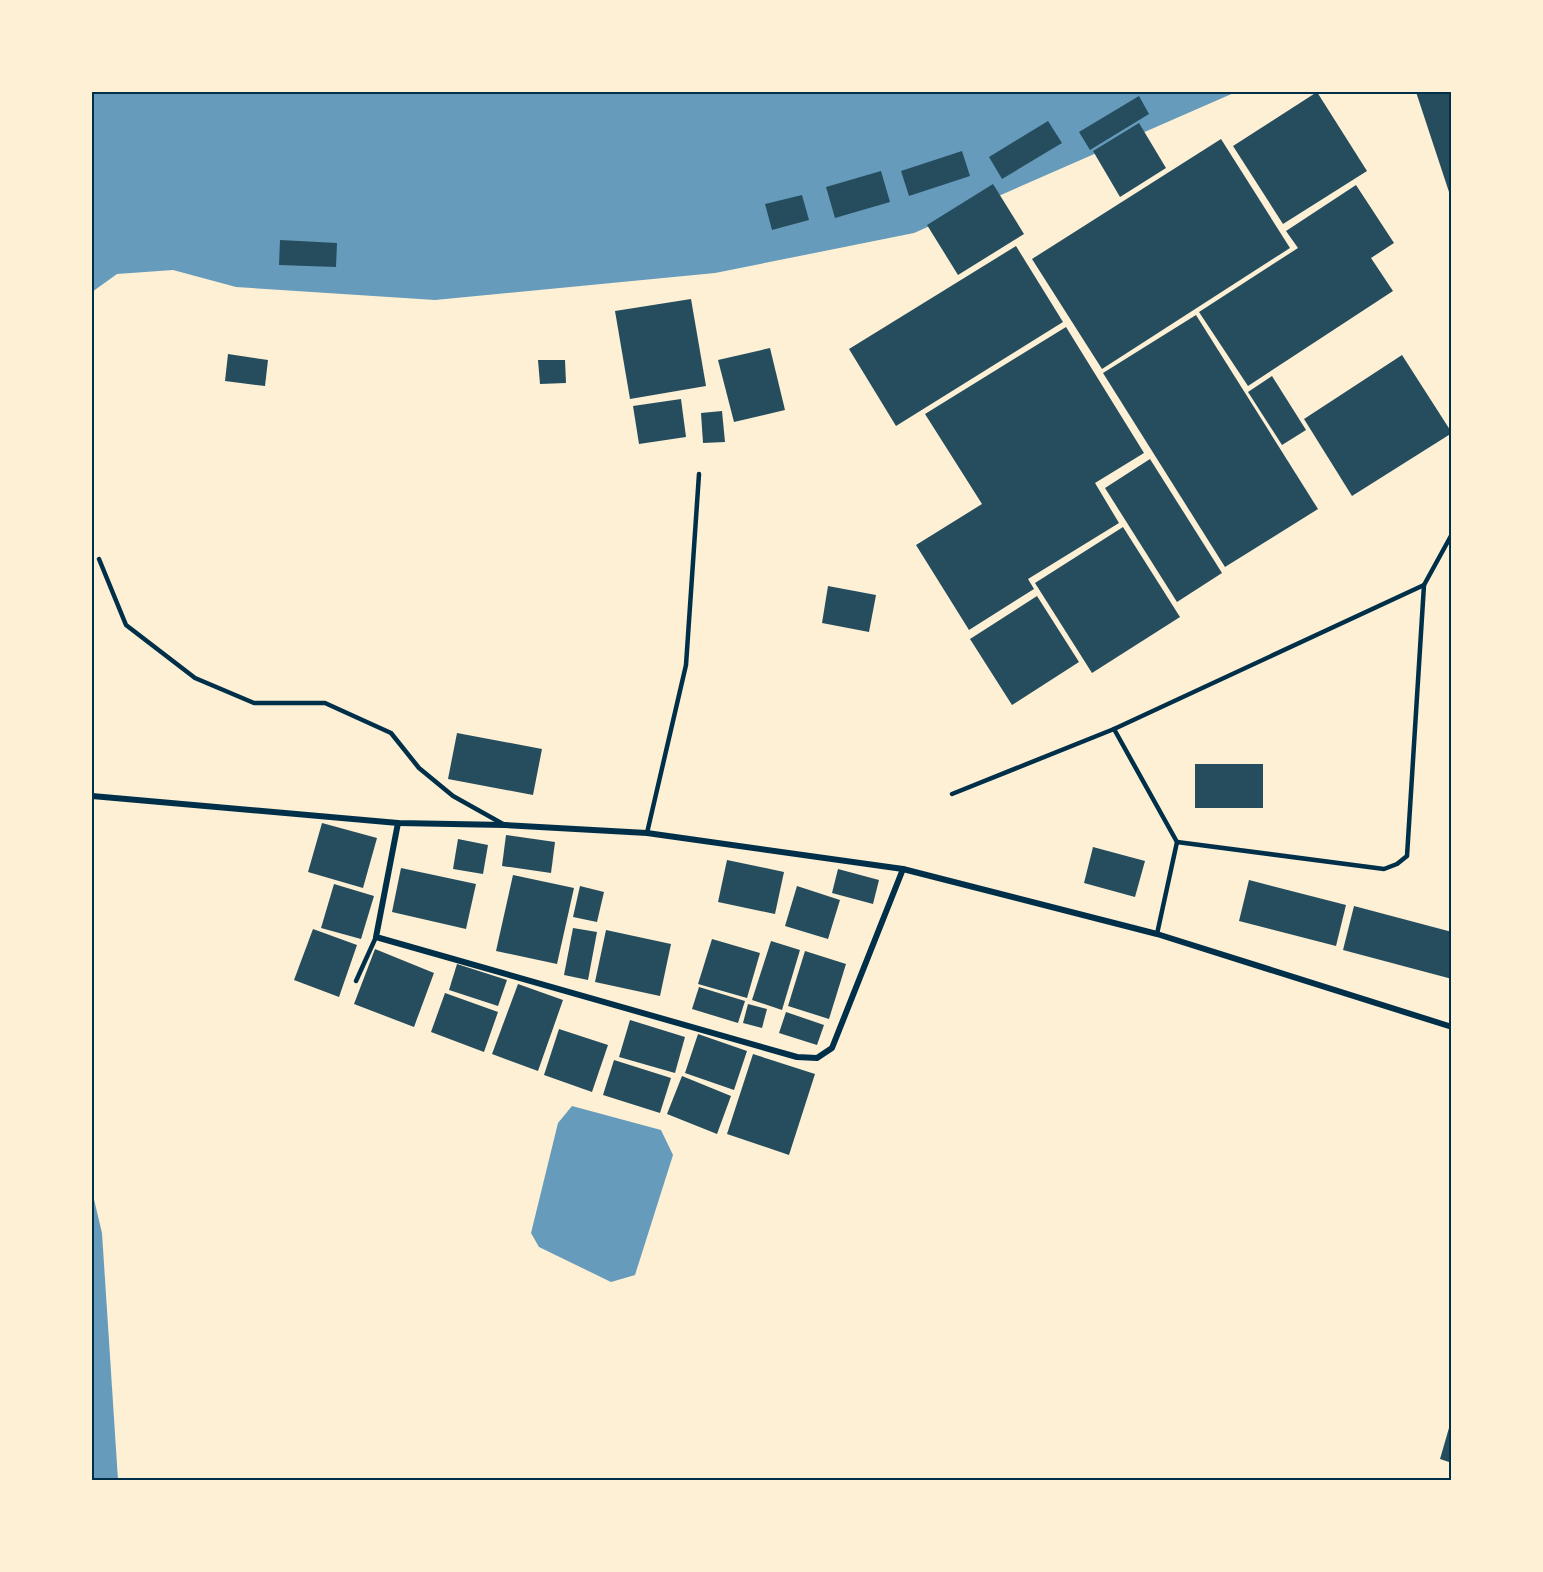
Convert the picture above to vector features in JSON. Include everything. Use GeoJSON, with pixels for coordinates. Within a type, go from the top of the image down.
{"type":"FeatureCollection","features":[{"type":"Feature","properties":{"kind":"street"},"geometry":{"type":"LineString","coordinates":[[92,796],[398,823],[505,825],[647,833],[903,869],[1157,934],[1452,1027]]}},
{"type":"Feature","properties":{"kind":"street"},"geometry":{"type":"LineString","coordinates":[[398,823],[376,937],[797,1057],[817,1058],[832,1047],[903,869]]}},
{"type":"Feature","properties":{"kind":"lane"},"geometry":{"type":"LineString","coordinates":[[647,833],[686,665],[699,474]]}},
{"type":"Feature","properties":{"kind":"lane"},"geometry":{"type":"LineString","coordinates":[[1178,842],[1384,869],[1397,864],[1407,856],[1424,585],[1452,534]]}},
{"type":"Feature","properties":{"kind":"lane"},"geometry":{"type":"LineString","coordinates":[[99,559],[126,625],[195,678],[254,703],[325,704],[391,733],[419,768],[453,796],[505,825]]}},
{"type":"Feature","properties":{"kind":"lane"},"geometry":{"type":"LineString","coordinates":[[952,794],[1114,729],[1424,585]]}},
{"type":"Feature","properties":{"kind":"lane"},"geometry":{"type":"LineString","coordinates":[[1114,729],[1178,842],[1157,934]]}},
{"type":"Feature","properties":{"kind":"lane"},"geometry":{"type":"LineString","coordinates":[[356,981],[376,937]]}},
{"type":"Feature","properties":{"kind":"water"},"geometry":{"type":"Polygon","coordinates":[[[92,92],[1236,92],[914,233],[715,273],[435,300],[236,287],[173,270],[117,274],[92,292],[92,92]]]}},
{"type":"Feature","properties":{"kind":"water"},"geometry":{"type":"Polygon","coordinates":[[[572,1106],[661,1130],[673,1155],[635,1275],[611,1282],[539,1247],[531,1233],[558,1123],[572,1106]]]}},
{"type":"Feature","properties":{"kind":"water"},"geometry":{"type":"Polygon","coordinates":[[[92,1191],[102,1233],[118,1480],[92,1480],[92,1191]]]}},
{"type":"Feature","properties":{"kind":"building"},"geometry":{"type":"Polygon","coordinates":[[[1317,92],[1367,171],[1283,224],[1233,146],[1317,92]]]}},
{"type":"Feature","properties":{"kind":"building"},"geometry":{"type":"Polygon","coordinates":[[[1416,92],[1452,92],[1452,198],[1451,198],[1416,92]]]}},
{"type":"Feature","properties":{"kind":"building"},"geometry":{"type":"Polygon","coordinates":[[[1139,96],[1149,114],[1090,150],[1079,132],[1139,96]]]}},
{"type":"Feature","properties":{"kind":"building"},"geometry":{"type":"Polygon","coordinates":[[[1048,121],[1062,143],[1002,179],[989,157],[1048,121]]]}},
{"type":"Feature","properties":{"kind":"building"},"geometry":{"type":"Polygon","coordinates":[[[1139,123],[1166,168],[1120,197],[1093,151],[1139,123]]]}},
{"type":"Feature","properties":{"kind":"building"},"geometry":{"type":"Polygon","coordinates":[[[1221,139],[1290,248],[1102,369],[1032,259],[1221,139]]]}},
{"type":"Feature","properties":{"kind":"building"},"geometry":{"type":"Polygon","coordinates":[[[962,151],[970,176],[909,196],[901,171],[962,151]]]}},
{"type":"Feature","properties":{"kind":"building"},"geometry":{"type":"Polygon","coordinates":[[[881,171],[890,202],[835,218],[826,187],[881,171]]]}},
{"type":"Feature","properties":{"kind":"building"},"geometry":{"type":"Polygon","coordinates":[[[993,184],[1024,234],[958,275],[927,225],[993,184]]]}},
{"type":"Feature","properties":{"kind":"building"},"geometry":{"type":"Polygon","coordinates":[[[1356,185],[1394,243],[1371,258],[1393,291],[1248,386],[1199,312],[1298,248],[1286,231],[1356,185]]]}},
{"type":"Feature","properties":{"kind":"building"},"geometry":{"type":"Polygon","coordinates":[[[802,195],[809,220],[772,230],[765,204],[802,195]]]}},
{"type":"Feature","properties":{"kind":"building"},"geometry":{"type":"Polygon","coordinates":[[[280,240],[337,243],[336,267],[279,265],[280,240]]]}},
{"type":"Feature","properties":{"kind":"building"},"geometry":{"type":"Polygon","coordinates":[[[1016,246],[1063,322],[896,426],[849,349],[1016,246]]]}},
{"type":"Feature","properties":{"kind":"building"},"geometry":{"type":"Polygon","coordinates":[[[691,299],[706,386],[630,399],[615,311],[691,299]]]}},
{"type":"Feature","properties":{"kind":"building"},"geometry":{"type":"Polygon","coordinates":[[[1196,315],[1318,509],[1225,567],[1103,373],[1196,315]]]}},
{"type":"Feature","properties":{"kind":"building"},"geometry":{"type":"Polygon","coordinates":[[[1066,327],[1144,453],[1095,483],[1119,523],[1028,579],[1034,589],[969,630],[916,545],[982,504],[925,414],[1066,327]]]}},
{"type":"Feature","properties":{"kind":"building"},"geometry":{"type":"Polygon","coordinates":[[[770,348],[785,410],[734,422],[718,360],[770,348]]]}},
{"type":"Feature","properties":{"kind":"building"},"geometry":{"type":"Polygon","coordinates":[[[228,354],[268,360],[265,386],[225,381],[228,354]]]}},
{"type":"Feature","properties":{"kind":"building"},"geometry":{"type":"Polygon","coordinates":[[[1402,355],[1452,433],[1352,496],[1304,419],[1402,355]]]}},
{"type":"Feature","properties":{"kind":"building"},"geometry":{"type":"Polygon","coordinates":[[[538,360],[565,360],[566,383],[540,384],[538,360]]]}},
{"type":"Feature","properties":{"kind":"building"},"geometry":{"type":"Polygon","coordinates":[[[1272,376],[1306,430],[1282,445],[1248,392],[1272,376]]]}},
{"type":"Feature","properties":{"kind":"building"},"geometry":{"type":"Polygon","coordinates":[[[681,399],[686,437],[639,444],[633,406],[681,399]]]}},
{"type":"Feature","properties":{"kind":"building"},"geometry":{"type":"Polygon","coordinates":[[[722,411],[725,442],[703,443],[701,413],[722,411]]]}},
{"type":"Feature","properties":{"kind":"building"},"geometry":{"type":"Polygon","coordinates":[[[1150,459],[1222,573],[1177,602],[1105,488],[1150,459]]]}},
{"type":"Feature","properties":{"kind":"building"},"geometry":{"type":"Polygon","coordinates":[[[1123,527],[1180,617],[1092,673],[1035,583],[1123,527]]]}},
{"type":"Feature","properties":{"kind":"building"},"geometry":{"type":"Polygon","coordinates":[[[828,586],[876,595],[869,632],[822,623],[828,586]]]}},
{"type":"Feature","properties":{"kind":"building"},"geometry":{"type":"Polygon","coordinates":[[[1037,596],[1079,662],[1012,705],[970,639],[1037,596]]]}},
{"type":"Feature","properties":{"kind":"building"},"geometry":{"type":"Polygon","coordinates":[[[457,733],[542,749],[533,795],[448,779],[457,733]]]}},
{"type":"Feature","properties":{"kind":"building"},"geometry":{"type":"Polygon","coordinates":[[[1195,764],[1263,764],[1263,808],[1195,808],[1195,764]]]}},
{"type":"Feature","properties":{"kind":"building"},"geometry":{"type":"Polygon","coordinates":[[[322,823],[377,838],[363,888],[308,872],[322,823]]]}},
{"type":"Feature","properties":{"kind":"building"},"geometry":{"type":"Polygon","coordinates":[[[506,835],[555,842],[551,873],[502,866],[506,835]]]}},
{"type":"Feature","properties":{"kind":"building"},"geometry":{"type":"Polygon","coordinates":[[[458,839],[488,845],[483,874],[453,869],[458,839]]]}},
{"type":"Feature","properties":{"kind":"building"},"geometry":{"type":"Polygon","coordinates":[[[1093,847],[1145,861],[1135,897],[1084,883],[1093,847]]]}},
{"type":"Feature","properties":{"kind":"building"},"geometry":{"type":"Polygon","coordinates":[[[727,860],[784,872],[775,914],[718,902],[727,860]]]}},
{"type":"Feature","properties":{"kind":"building"},"geometry":{"type":"Polygon","coordinates":[[[401,868],[476,884],[466,929],[392,912],[401,868]]]}},
{"type":"Feature","properties":{"kind":"building"},"geometry":{"type":"Polygon","coordinates":[[[838,869],[879,880],[873,904],[832,893],[838,869]]]}},
{"type":"Feature","properties":{"kind":"building"},"geometry":{"type":"Polygon","coordinates":[[[513,875],[574,888],[557,964],[496,951],[513,875]]]}},
{"type":"Feature","properties":{"kind":"building"},"geometry":{"type":"Polygon","coordinates":[[[1249,880],[1346,905],[1336,946],[1239,921],[1249,880]]]}},
{"type":"Feature","properties":{"kind":"building"},"geometry":{"type":"Polygon","coordinates":[[[334,884],[374,896],[361,939],[321,928],[334,884]]]}},
{"type":"Feature","properties":{"kind":"building"},"geometry":{"type":"Polygon","coordinates":[[[580,886],[604,892],[597,922],[573,917],[580,886]]]}},
{"type":"Feature","properties":{"kind":"building"},"geometry":{"type":"Polygon","coordinates":[[[797,886],[840,900],[828,939],[785,926],[797,886]]]}},
{"type":"Feature","properties":{"kind":"building"},"geometry":{"type":"Polygon","coordinates":[[[1354,906],[1452,932],[1452,979],[1343,950],[1354,906]]]}},
{"type":"Feature","properties":{"kind":"building"},"geometry":{"type":"Polygon","coordinates":[[[573,928],[597,932],[588,980],[564,975],[573,928]]]}},
{"type":"Feature","properties":{"kind":"building"},"geometry":{"type":"Polygon","coordinates":[[[313,929],[357,945],[339,997],[294,980],[313,929]]]}},
{"type":"Feature","properties":{"kind":"building"},"geometry":{"type":"Polygon","coordinates":[[[606,930],[671,944],[660,996],[595,982],[606,930]]]}},
{"type":"Feature","properties":{"kind":"building"},"geometry":{"type":"Polygon","coordinates":[[[712,939],[760,953],[747,998],[698,984],[712,939]]]}},
{"type":"Feature","properties":{"kind":"building"},"geometry":{"type":"Polygon","coordinates":[[[771,941],[800,950],[782,1010],[752,1000],[771,941]]]}},
{"type":"Feature","properties":{"kind":"building"},"geometry":{"type":"Polygon","coordinates":[[[375,949],[434,973],[414,1027],[354,1004],[375,949]]]}},
{"type":"Feature","properties":{"kind":"building"},"geometry":{"type":"Polygon","coordinates":[[[805,951],[846,964],[829,1019],[788,1006],[805,951]]]}},
{"type":"Feature","properties":{"kind":"building"},"geometry":{"type":"Polygon","coordinates":[[[457,964],[507,980],[498,1006],[449,990],[457,964]]]}},
{"type":"Feature","properties":{"kind":"building"},"geometry":{"type":"Polygon","coordinates":[[[518,984],[563,1000],[538,1071],[492,1054],[518,984]]]}},
{"type":"Feature","properties":{"kind":"building"},"geometry":{"type":"Polygon","coordinates":[[[699,987],[745,1001],[738,1023],[692,1009],[699,987]]]}},
{"type":"Feature","properties":{"kind":"building"},"geometry":{"type":"Polygon","coordinates":[[[445,993],[498,1012],[484,1052],[431,1032],[445,993]]]}},
{"type":"Feature","properties":{"kind":"building"},"geometry":{"type":"Polygon","coordinates":[[[748,1004],[767,1009],[762,1028],[743,1023],[748,1004]]]}},
{"type":"Feature","properties":{"kind":"building"},"geometry":{"type":"Polygon","coordinates":[[[786,1012],[824,1025],[817,1045],[779,1033],[786,1012]]]}},
{"type":"Feature","properties":{"kind":"building"},"geometry":{"type":"Polygon","coordinates":[[[630,1020],[685,1037],[675,1073],[619,1057],[630,1020]]]}},
{"type":"Feature","properties":{"kind":"building"},"geometry":{"type":"Polygon","coordinates":[[[559,1029],[608,1045],[592,1092],[544,1075],[559,1029]]]}},
{"type":"Feature","properties":{"kind":"building"},"geometry":{"type":"Polygon","coordinates":[[[698,1034],[747,1051],[734,1090],[685,1073],[698,1034]]]}},
{"type":"Feature","properties":{"kind":"building"},"geometry":{"type":"Polygon","coordinates":[[[753,1054],[815,1074],[789,1155],[727,1134],[753,1054]]]}},
{"type":"Feature","properties":{"kind":"building"},"geometry":{"type":"Polygon","coordinates":[[[614,1060],[671,1078],[660,1113],[603,1095],[614,1060]]]}},
{"type":"Feature","properties":{"kind":"building"},"geometry":{"type":"Polygon","coordinates":[[[682,1076],[731,1096],[717,1134],[667,1114],[682,1076]]]}},
{"type":"Feature","properties":{"kind":"building"},"geometry":{"type":"Polygon","coordinates":[[[1452,1421],[1452,1463],[1440,1459],[1452,1421]]]}}]}
